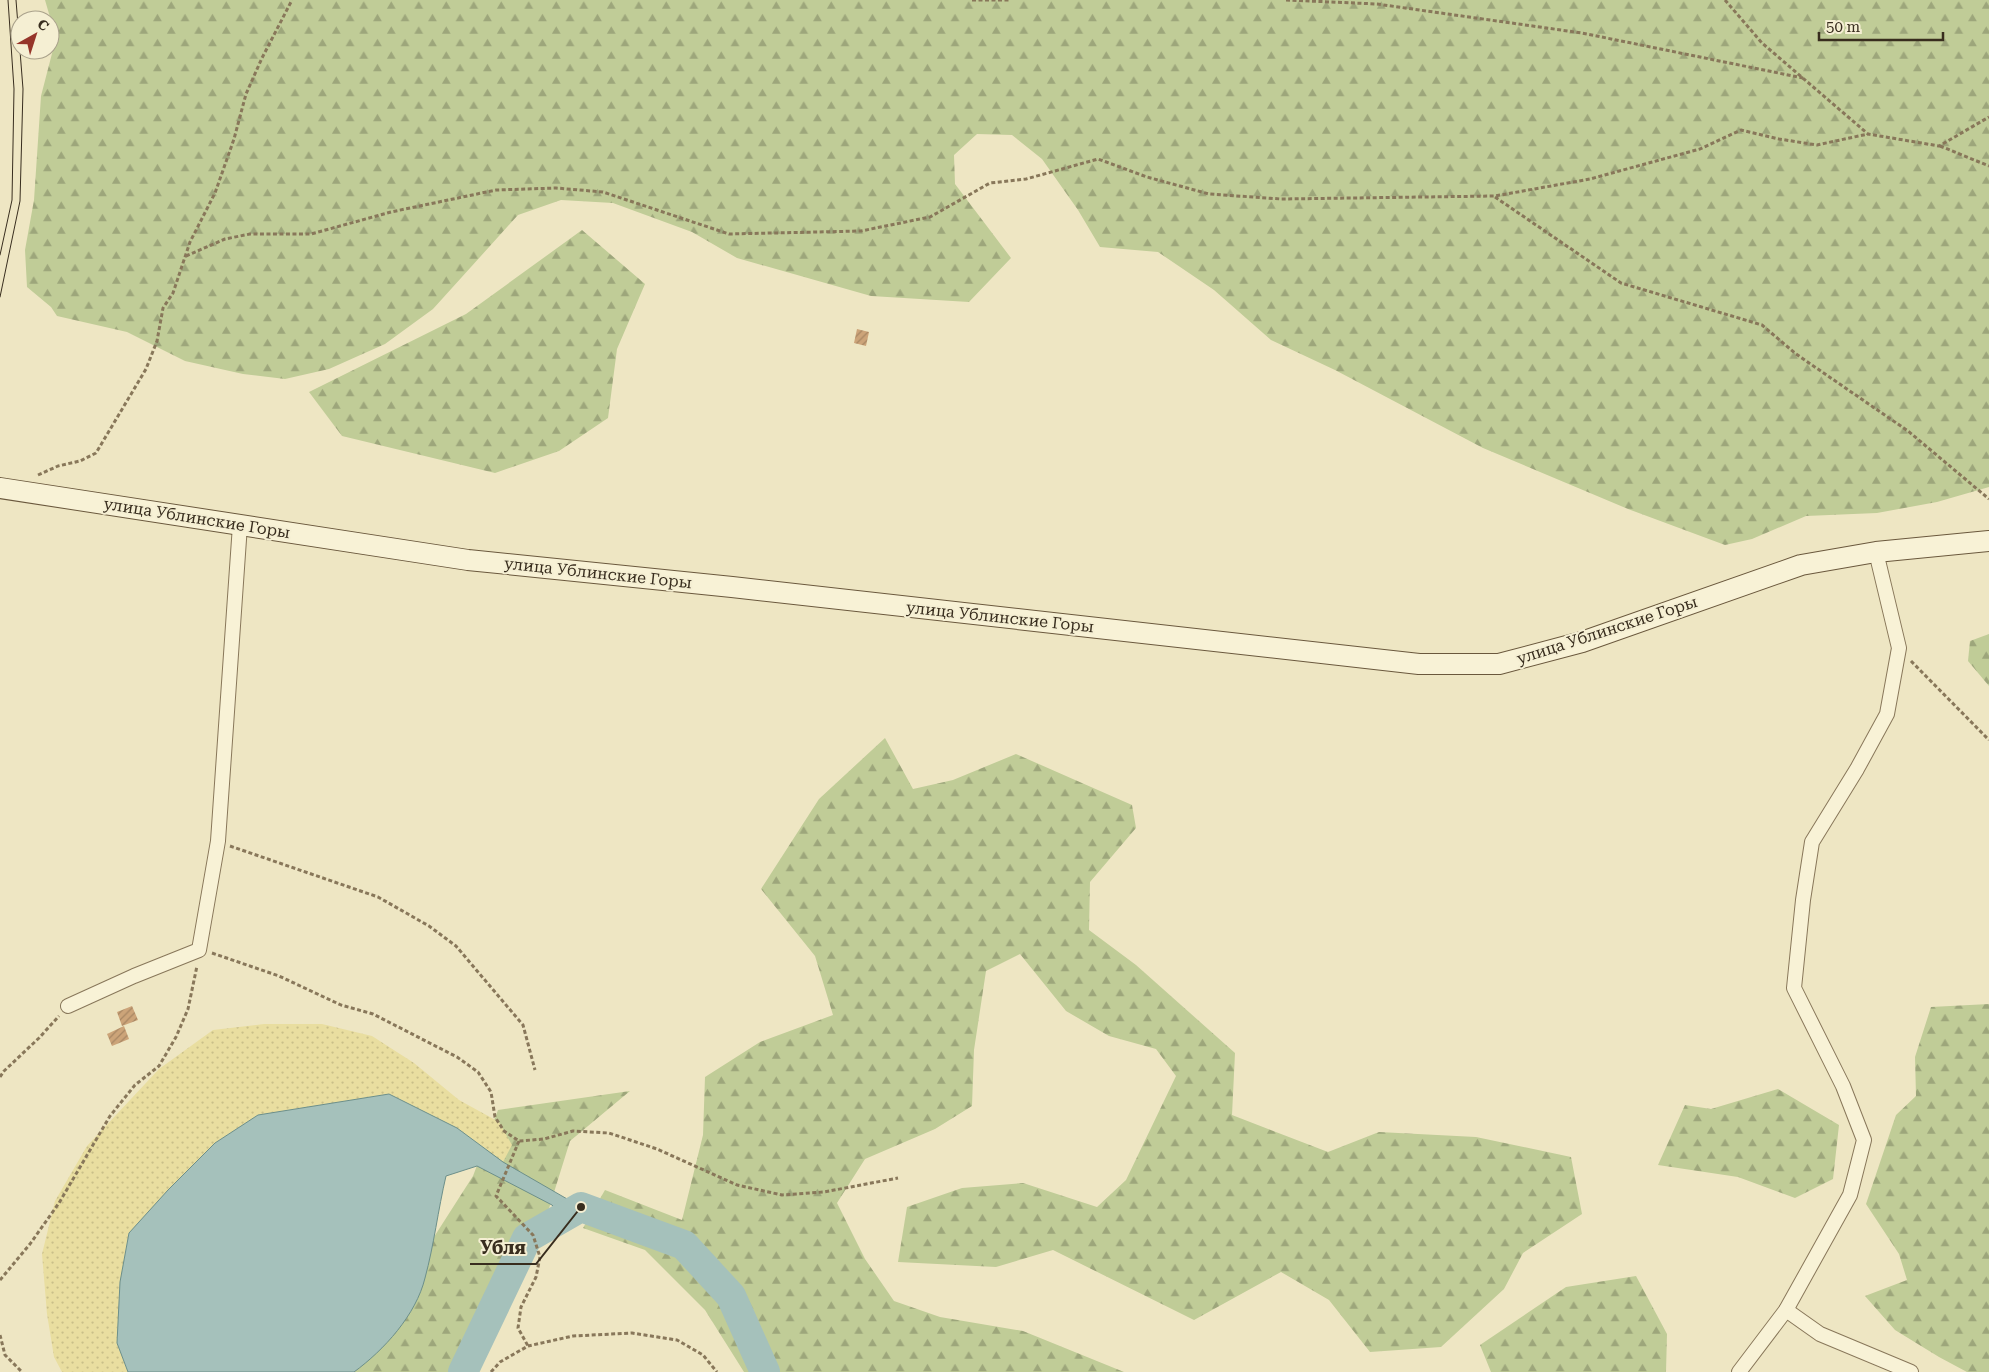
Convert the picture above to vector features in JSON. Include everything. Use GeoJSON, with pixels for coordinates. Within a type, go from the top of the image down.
{"type":"FeatureCollection","features":[{"type":"Feature","properties":{"kind":"main road","name":"улица Ублинские Горы"},"geometry":{"type":"LineString","coordinates":[[6,489],[468,560],[761,590],[1419,664],[1499,664],[1582,642],[1801,566],[1876,552],[1989,542]]}},
{"type":"Feature","properties":{"kind":"street"},"geometry":{"type":"LineString","coordinates":[[68,1006],[134,976],[199,950],[218,841],[240,525]]}},
{"type":"Feature","properties":{"kind":"street"},"geometry":{"type":"LineString","coordinates":[[1739,1372],[1786,1310],[1850,1195],[1864,1140],[1844,1086],[1794,988],[1802,900],[1812,842],[1857,769],[1887,714],[1899,648],[1876,552]]}},
{"type":"Feature","properties":{"kind":"street"},"geometry":{"type":"LineString","coordinates":[[1786,1310],[1820,1334],[1911,1372]]}},
{"type":"Feature","properties":{"kind":"path"},"geometry":{"type":"LineString","coordinates":[[6,489],[58,466],[80,461],[96,453],[102,445],[146,369],[157,341],[163,308],[173,293],[190,242],[215,193],[234,139],[246,94],[292,0]]}},
{"type":"Feature","properties":{"kind":"path"},"geometry":{"type":"LineString","coordinates":[[972,0],[1010,0]]}},
{"type":"Feature","properties":{"kind":"path"},"geometry":{"type":"LineString","coordinates":[[1286,0],[1377,4],[1582,33],[1803,78]]}},
{"type":"Feature","properties":{"kind":"path"},"geometry":{"type":"LineString","coordinates":[[1725,0],[1762,43],[1868,134]]}},
{"type":"Feature","properties":{"kind":"path"},"geometry":{"type":"LineString","coordinates":[[1939,146],[1989,117]]}},
{"type":"Feature","properties":{"kind":"path"},"geometry":{"type":"LineString","coordinates":[[186,256],[225,239],[250,234],[311,234],[391,212],[496,190],[556,188],[603,192],[729,234],[861,231],[930,217],[990,183],[1026,179],[1098,159],[1147,177],[1209,194],[1281,199],[1495,196],[1590,179],[1700,149],[1741,130],[1778,139],[1817,145],[1868,134],[1939,146],[1989,166]]}},
{"type":"Feature","properties":{"kind":"path"},"geometry":{"type":"LineString","coordinates":[[1495,196],[1621,283],[1762,325],[1796,354],[1908,431],[1989,499]]}},
{"type":"Feature","properties":{"kind":"path"},"geometry":{"type":"LineString","coordinates":[[1899,648],[1989,740]]}},
{"type":"Feature","properties":{"kind":"path"},"geometry":{"type":"LineString","coordinates":[[218,841],[378,897],[429,926],[456,946],[523,1025],[535,1070]]}},
{"type":"Feature","properties":{"kind":"path"},"geometry":{"type":"LineString","coordinates":[[0,1280],[30,1244],[59,1203],[110,1116],[135,1085],[159,1066],[176,1037],[188,1009],[199,950],[270,972],[340,1005],[373,1014],[457,1057],[478,1072],[491,1092],[495,1118],[504,1131],[519,1141],[544,1139],[573,1131],[609,1133],[657,1149],[737,1185],[782,1195],[824,1192],[898,1178]]}},
{"type":"Feature","properties":{"kind":"path"},"geometry":{"type":"LineString","coordinates":[[0,1077],[68,1006]]}},
{"type":"Feature","properties":{"kind":"path"},"geometry":{"type":"LineString","coordinates":[[519,1141],[496,1196],[533,1235],[540,1257],[536,1277],[521,1306],[518,1328],[528,1346]]}},
{"type":"Feature","properties":{"kind":"path"},"geometry":{"type":"LineString","coordinates":[[491,1372],[500,1362],[528,1346],[573,1336],[632,1333],[677,1340],[703,1356],[717,1372]]}},
{"type":"Feature","properties":{"kind":"path"},"geometry":{"type":"LineString","coordinates":[[0,1336],[5,1354],[22,1372]]}},
{"type":"Feature","properties":{"kind":"green space"},"geometry":{"type":"Polygon","coordinates":[[[45,0],[1989,0],[1989,487],[1937,502],[1877,513],[1806,516],[1752,539],[1725,545],[1628,509],[1483,448],[1335,370],[1271,340],[1214,290],[1158,252],[1100,247],[1078,210],[1042,159],[1012,135],[977,134],[954,155],[955,184],[1011,258],[969,302],[871,296],[737,258],[692,232],[613,203],[561,200],[518,215],[433,309],[385,344],[329,369],[285,379],[243,374],[185,361],[127,332],[57,316],[51,307],[27,287],[25,250],[34,200],[41,96],[50,60],[60,60],[60,10],[48,10],[45,0]]]}},
{"type":"Feature","properties":{"kind":"green space"},"geometry":{"type":"Polygon","coordinates":[[[582,230],[645,284],[617,349],[608,418],[559,451],[495,473],[342,436],[309,392],[466,314],[582,230]]]}},
{"type":"Feature","properties":{"kind":"green space"},"geometry":{"type":"Polygon","coordinates":[[[1989,634],[1989,686],[1968,661],[1970,641],[1989,634]]]}},
{"type":"Feature","properties":{"kind":"green space"},"geometry":{"type":"Polygon","coordinates":[[[885,738],[913,789],[953,780],[1016,754],[1132,805],[1136,828],[1090,882],[1089,930],[1136,965],[1235,1053],[1232,1115],[1328,1152],[1379,1132],[1476,1137],[1571,1157],[1582,1214],[1523,1253],[1504,1289],[1441,1347],[1370,1352],[1329,1300],[1281,1272],[1194,1320],[1053,1250],[996,1267],[898,1262],[907,1207],[962,1188],[1023,1183],[1097,1207],[1126,1180],[1176,1076],[1156,1049],[1109,1036],[1066,1011],[1020,954],[986,971],[974,1050],[972,1106],[935,1129],[865,1159],[837,1203],[865,1259],[894,1301],[940,1317],[1023,1331],[1124,1372],[744,1372],[705,1310],[645,1250],[583,1228],[605,1190],[682,1220],[703,1135],[705,1077],[760,1042],[833,1015],[815,956],[761,889],[819,799],[885,738]]]}},
{"type":"Feature","properties":{"kind":"green space"},"geometry":{"type":"Polygon","coordinates":[[[1989,1004],[1989,1372],[1967,1372],[1895,1330],[1865,1296],[1907,1280],[1899,1254],[1866,1204],[1896,1115],[1916,1096],[1915,1057],[1931,1007],[1989,1004]]]}},
{"type":"Feature","properties":{"kind":"green space"},"geometry":{"type":"Polygon","coordinates":[[[1778,1089],[1839,1125],[1833,1179],[1795,1198],[1738,1177],[1658,1165],[1685,1105],[1711,1109],[1778,1089]]]}},
{"type":"Feature","properties":{"kind":"green space"},"geometry":{"type":"Polygon","coordinates":[[[630,1091],[570,1141],[546,1218],[520,1236],[455,1372],[259,1372],[409,1276],[473,1176],[498,1110],[630,1091]]]}},
{"type":"Feature","properties":{"kind":"green space"},"geometry":{"type":"Polygon","coordinates":[[[1636,1276],[1667,1334],[1666,1372],[1491,1372],[1480,1345],[1566,1287],[1636,1276]]]}},
{"type":"Feature","properties":{"kind":"sand"},"geometry":{"type":"Polygon","coordinates":[[[264,1024],[322,1024],[372,1036],[414,1063],[459,1100],[499,1122],[512,1145],[503,1162],[457,1128],[389,1094],[258,1115],[215,1143],[129,1233],[120,1282],[117,1343],[128,1372],[62,1372],[54,1357],[47,1314],[42,1254],[55,1201],[87,1146],[159,1069],[213,1030],[264,1024]]]}},
{"type":"Feature","properties":{"kind":"water"},"geometry":{"type":"Polygon","coordinates":[[[389,1094],[457,1128],[503,1162],[581,1207],[565,1219],[552,1205],[477,1166],[446,1176],[421,1292],[397,1331],[354,1372],[128,1372],[117,1343],[120,1282],[129,1233],[168,1190],[215,1143],[258,1115],[389,1094]]]}},
{"type":"Feature","properties":{"kind":"building"},"geometry":{"type":"Polygon","coordinates":[[[857,329],[869,332],[866,346],[854,343],[857,329]]]}},
{"type":"Feature","properties":{"kind":"building"},"geometry":{"type":"Polygon","coordinates":[[[132,1006],[138,1020],[122,1026],[117,1012],[132,1006]]]}},
{"type":"Feature","properties":{"kind":"building"},"geometry":{"type":"Polygon","coordinates":[[[124,1026],[129,1039],[112,1046],[107,1034],[124,1026]]]}},
{"type":"Feature","properties":{"kind":"waterway"},"geometry":{"type":"LineString","coordinates":[[463,1372],[527,1238],[581,1207],[684,1245],[731,1296],[765,1372]]}},
{"type":"Feature","properties":{"kind":"tram line"},"geometry":{"type":"LineString","coordinates":[[0,255],[12,200],[14,89],[8,0]]}},
{"type":"Feature","properties":{"kind":"tram line"},"geometry":{"type":"LineString","coordinates":[[0,297],[20,201],[23,89],[16,0]]}},
{"type":"Feature","properties":{"kind":"place","name":"Убля"},"geometry":{"type":"Point","coordinates":[581,1207]}}]}
